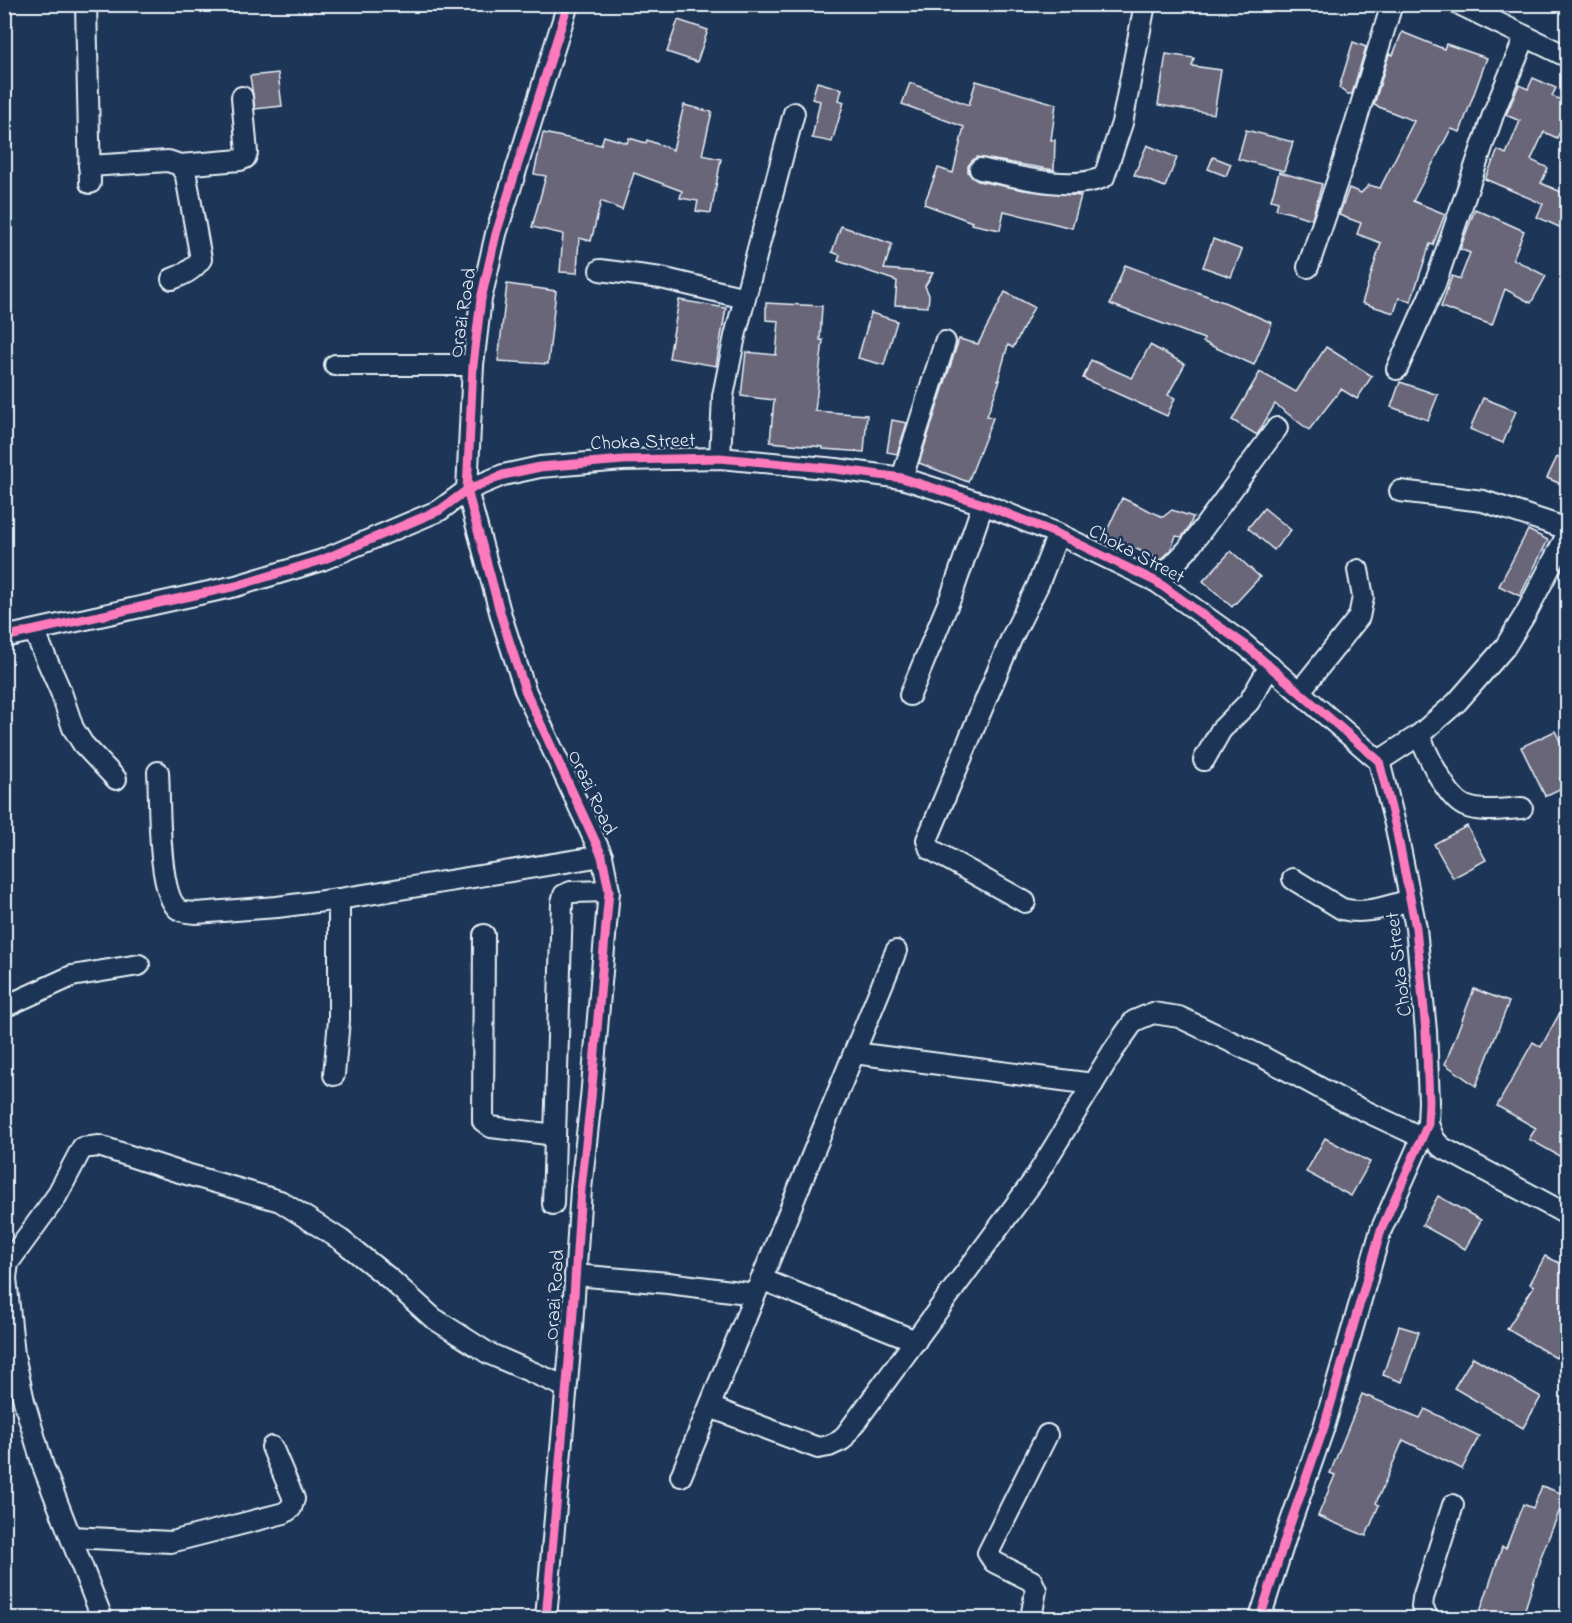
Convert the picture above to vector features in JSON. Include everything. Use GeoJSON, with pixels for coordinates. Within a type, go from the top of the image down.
{"type":"FeatureCollection","features":[{"type":"Feature","properties":{"kind":"street"},"geometry":{"type":"LineString","coordinates":[[86,4],[89,174],[168,161],[180,165],[245,158],[247,153],[242,97]]}},
{"type":"Feature","properties":{"kind":"street","name":"Orazi Road"},"geometry":{"type":"LineString","coordinates":[[546,1618],[581,1189],[609,891],[602,856],[525,690],[502,619],[467,490],[473,365],[481,300],[496,234],[568,4]]}},
{"type":"Feature","properties":{"kind":"street"},"geometry":{"type":"LineString","coordinates":[[980,169],[1064,183],[1094,182],[1104,177],[1122,123],[1145,4]]}},
{"type":"Feature","properties":{"kind":"street"},"geometry":{"type":"LineString","coordinates":[[1308,267],[1341,170],[1392,4]]}},
{"type":"Feature","properties":{"kind":"street"},"geometry":{"type":"LineString","coordinates":[[1459,4],[1568,57]]}},
{"type":"Feature","properties":{"kind":"street"},"geometry":{"type":"LineString","coordinates":[[1397,369],[1434,284],[1494,112],[1525,37]]}},
{"type":"Feature","properties":{"kind":"street"},"geometry":{"type":"LineString","coordinates":[[720,458],[723,396],[735,336],[794,113]]}},
{"type":"Feature","properties":{"kind":"street"},"geometry":{"type":"LineString","coordinates":[[172,279],[185,275],[201,259],[186,176],[180,165]]}},
{"type":"Feature","properties":{"kind":"street"},"geometry":{"type":"LineString","coordinates":[[600,270],[661,278],[745,298]]}},
{"type":"Feature","properties":{"kind":"street"},"geometry":{"type":"LineString","coordinates":[[902,478],[945,342]]}},
{"type":"Feature","properties":{"kind":"street"},"geometry":{"type":"LineString","coordinates":[[335,365],[473,365]]}},
{"type":"Feature","properties":{"kind":"street"},"geometry":{"type":"LineString","coordinates":[[1157,582],[1188,549],[1277,428]]}},
{"type":"Feature","properties":{"kind":"street","name":"Choka Street"},"geometry":{"type":"LineString","coordinates":[[5,634],[34,631],[236,586],[322,560],[440,510],[467,490],[503,475],[540,467],[623,460],[720,458],[902,478],[983,504],[1058,534],[1157,582],[1245,645],[1379,761],[1396,828],[1416,928],[1426,1031],[1426,1131]]}},
{"type":"Feature","properties":{"kind":"street"},"geometry":{"type":"LineString","coordinates":[[1379,761],[1419,735],[1457,702],[1505,647],[1536,596],[1568,531],[1483,501],[1400,491]]}},
{"type":"Feature","properties":{"kind":"street"},"geometry":{"type":"LineString","coordinates":[[910,695],[952,594],[983,504]]}},
{"type":"Feature","properties":{"kind":"street"},"geometry":{"type":"LineString","coordinates":[[1025,902],[930,849],[927,840],[1058,534]]}},
{"type":"Feature","properties":{"kind":"street"},"geometry":{"type":"LineString","coordinates":[[1300,691],[1359,617],[1363,597],[1358,570]]}},
{"type":"Feature","properties":{"kind":"street"},"geometry":{"type":"LineString","coordinates":[[34,631],[61,692],[73,728],[83,744],[117,779]]}},
{"type":"Feature","properties":{"kind":"street"},"geometry":{"type":"LineString","coordinates":[[1204,760],[1221,730],[1249,702],[1270,666]]}},
{"type":"Feature","properties":{"kind":"street"},"geometry":{"type":"LineString","coordinates":[[1419,735],[1435,769],[1449,791],[1464,806],[1484,809],[1522,808]]}},
{"type":"Feature","properties":{"kind":"street"},"geometry":{"type":"LineString","coordinates":[[158,772],[162,862],[170,897],[176,908],[183,911],[196,913],[277,907],[339,899],[602,856]]}},
{"type":"Feature","properties":{"kind":"street"},"geometry":{"type":"LineString","coordinates":[[1293,879],[1342,909],[1351,912],[1377,909],[1410,900]]}},
{"type":"Feature","properties":{"kind":"street"},"geometry":{"type":"LineString","coordinates":[[553,1204],[562,902],[564,895],[571,892],[609,891]]}},
{"type":"Feature","properties":{"kind":"street"},"geometry":{"type":"LineString","coordinates":[[334,1075],[339,1020],[339,899]]}},
{"type":"Feature","properties":{"kind":"street"},"geometry":{"type":"LineString","coordinates":[[484,935],[483,1121],[490,1127],[555,1135]]}},
{"type":"Feature","properties":{"kind":"street"},"geometry":{"type":"LineString","coordinates":[[681,1476],[896,951]]}},
{"type":"Feature","properties":{"kind":"street"},"geometry":{"type":"LineString","coordinates":[[4,1007],[72,976],[139,965]]}},
{"type":"Feature","properties":{"kind":"street"},"geometry":{"type":"LineString","coordinates":[[710,1407],[818,1448],[842,1440],[1034,1180],[1134,1022],[1153,1013],[1179,1017],[1261,1056],[1346,1102],[1426,1131],[1441,1147],[1568,1215]]}},
{"type":"Feature","properties":{"kind":"street"},"geometry":{"type":"LineString","coordinates":[[854,1053],[1093,1084]]}},
{"type":"Feature","properties":{"kind":"street"},"geometry":{"type":"LineString","coordinates":[[1260,1618],[1324,1427],[1382,1230],[1426,1131]]}},
{"type":"Feature","properties":{"kind":"street"},"geometry":{"type":"LineString","coordinates":[[102,1618],[43,1466],[24,1401],[14,1355],[6,1278],[8,1263],[56,1197],[82,1148],[99,1146],[280,1201],[341,1240],[434,1318],[488,1353],[566,1387]]}},
{"type":"Feature","properties":{"kind":"street"},"geometry":{"type":"LineString","coordinates":[[575,1275],[668,1283],[758,1287],[916,1341]]}},
{"type":"Feature","properties":{"kind":"street"},"geometry":{"type":"LineString","coordinates":[[1031,1618],[1036,1590],[1032,1581],[994,1562],[988,1553],[1047,1435]]}},
{"type":"Feature","properties":{"kind":"street"},"geometry":{"type":"LineString","coordinates":[[71,1537],[171,1542],[284,1513],[291,1508],[294,1499],[272,1447]]}},
{"type":"Feature","properties":{"kind":"street"},"geometry":{"type":"LineString","coordinates":[[1428,1618],[1422,1607],[1423,1598],[1453,1505]]}},
{"type":"Feature","properties":{"kind":"building"},"geometry":{"type":"Polygon","coordinates":[[[678,20],[708,30],[697,62],[667,52],[678,20]]]}},
{"type":"Feature","properties":{"kind":"building"},"geometry":{"type":"Polygon","coordinates":[[[1402,32],[1444,49],[1446,44],[1487,58],[1460,132],[1451,129],[1413,201],[1445,214],[1433,245],[1430,244],[1411,301],[1399,298],[1394,313],[1362,303],[1381,243],[1357,234],[1361,223],[1339,215],[1349,188],[1361,193],[1369,185],[1380,188],[1414,121],[1374,105],[1389,54],[1393,55],[1402,32]]]}},
{"type":"Feature","properties":{"kind":"building"},"geometry":{"type":"Polygon","coordinates":[[[1353,42],[1366,47],[1352,94],[1347,94],[1339,88],[1353,42]]]}},
{"type":"Feature","properties":{"kind":"building"},"geometry":{"type":"Polygon","coordinates":[[[1166,54],[1194,58],[1192,66],[1221,70],[1214,114],[1158,105],[1166,54]]]}},
{"type":"Feature","properties":{"kind":"building"},"geometry":{"type":"Polygon","coordinates":[[[278,73],[282,106],[255,109],[250,76],[278,73]]]}},
{"type":"Feature","properties":{"kind":"building"},"geometry":{"type":"Polygon","coordinates":[[[1533,78],[1556,88],[1552,96],[1568,103],[1568,115],[1557,138],[1544,132],[1531,160],[1548,168],[1541,183],[1568,195],[1568,231],[1537,217],[1543,204],[1485,179],[1498,150],[1506,154],[1520,121],[1506,115],[1519,85],[1528,89],[1533,78]]]}},
{"type":"Feature","properties":{"kind":"building"},"geometry":{"type":"Polygon","coordinates":[[[976,81],[1056,104],[1051,140],[1055,140],[1054,170],[977,157],[968,166],[968,172],[978,181],[1024,190],[1081,196],[1072,228],[1004,211],[1000,230],[971,224],[972,222],[924,204],[938,168],[953,173],[964,127],[902,104],[910,83],[969,105],[976,81]]]}},
{"type":"Feature","properties":{"kind":"building"},"geometry":{"type":"Polygon","coordinates":[[[817,82],[842,89],[839,100],[844,102],[832,142],[812,138],[820,101],[812,99],[817,82]]]}},
{"type":"Feature","properties":{"kind":"building"},"geometry":{"type":"Polygon","coordinates":[[[684,105],[712,112],[702,155],[721,159],[711,213],[696,211],[698,201],[680,198],[682,191],[634,173],[622,210],[601,201],[591,241],[579,238],[577,273],[560,272],[563,234],[532,227],[546,176],[534,174],[543,133],[601,145],[604,136],[627,143],[629,138],[646,143],[647,140],[673,150],[684,105]]]}},
{"type":"Feature","properties":{"kind":"building"},"geometry":{"type":"Polygon","coordinates":[[[1246,130],[1293,142],[1284,171],[1238,159],[1246,130]]]}},
{"type":"Feature","properties":{"kind":"building"},"geometry":{"type":"Polygon","coordinates":[[[1147,145],[1177,158],[1165,187],[1134,175],[1147,145]]]}},
{"type":"Feature","properties":{"kind":"building"},"geometry":{"type":"Polygon","coordinates":[[[1213,157],[1231,164],[1226,176],[1208,169],[1213,157]]]}},
{"type":"Feature","properties":{"kind":"building"},"geometry":{"type":"Polygon","coordinates":[[[1279,172],[1322,184],[1312,219],[1276,209],[1278,202],[1271,200],[1279,172]]]}},
{"type":"Feature","properties":{"kind":"building"},"geometry":{"type":"Polygon","coordinates":[[[1475,209],[1524,231],[1513,259],[1546,276],[1531,303],[1505,289],[1492,325],[1441,307],[1452,276],[1460,279],[1470,253],[1460,249],[1475,209]]]}},
{"type":"Feature","properties":{"kind":"building"},"geometry":{"type":"Polygon","coordinates":[[[841,226],[892,244],[884,269],[933,273],[925,286],[929,295],[928,307],[895,305],[897,281],[838,261],[840,255],[832,252],[841,226]]]}},
{"type":"Feature","properties":{"kind":"building"},"geometry":{"type":"Polygon","coordinates":[[[1213,239],[1242,250],[1231,277],[1203,267],[1213,239]]]}},
{"type":"Feature","properties":{"kind":"building"},"geometry":{"type":"Polygon","coordinates":[[[1125,265],[1272,323],[1254,365],[1203,342],[1204,339],[1110,304],[1125,265]]]}},
{"type":"Feature","properties":{"kind":"building"},"geometry":{"type":"Polygon","coordinates":[[[507,284],[556,291],[548,364],[498,361],[507,284]]]}},
{"type":"Feature","properties":{"kind":"building"},"geometry":{"type":"Polygon","coordinates":[[[1005,292],[1034,307],[1013,348],[1008,345],[998,380],[1000,380],[987,416],[993,418],[968,482],[919,463],[959,339],[978,344],[1005,292]]]}},
{"type":"Feature","properties":{"kind":"building"},"geometry":{"type":"Polygon","coordinates":[[[679,300],[726,308],[716,366],[669,358],[679,300]]]}},
{"type":"Feature","properties":{"kind":"building"},"geometry":{"type":"Polygon","coordinates":[[[766,303],[822,306],[820,340],[823,340],[815,411],[867,415],[864,452],[770,442],[774,400],[741,396],[746,352],[776,355],[779,321],[766,320],[766,303]]]}},
{"type":"Feature","properties":{"kind":"building"},"geometry":{"type":"Polygon","coordinates":[[[871,313],[897,321],[884,365],[858,358],[871,313]]]}},
{"type":"Feature","properties":{"kind":"building"},"geometry":{"type":"Polygon","coordinates":[[[1150,345],[1185,364],[1168,395],[1175,398],[1167,416],[1083,378],[1091,360],[1132,378],[1150,345]]]}},
{"type":"Feature","properties":{"kind":"building"},"geometry":{"type":"Polygon","coordinates":[[[1326,347],[1372,376],[1357,399],[1341,389],[1309,430],[1275,404],[1257,435],[1232,420],[1260,372],[1296,392],[1326,347]]]}},
{"type":"Feature","properties":{"kind":"building"},"geometry":{"type":"Polygon","coordinates":[[[1400,382],[1438,395],[1428,420],[1391,407],[1400,382]]]}},
{"type":"Feature","properties":{"kind":"building"},"geometry":{"type":"Polygon","coordinates":[[[1483,398],[1516,411],[1503,443],[1470,429],[1483,398]]]}},
{"type":"Feature","properties":{"kind":"building"},"geometry":{"type":"Polygon","coordinates":[[[892,420],[907,423],[897,454],[887,452],[892,420]]]}},
{"type":"Feature","properties":{"kind":"building"},"geometry":{"type":"Polygon","coordinates":[[[1557,457],[1568,462],[1568,487],[1547,478],[1557,457]]]}},
{"type":"Feature","properties":{"kind":"building"},"geometry":{"type":"Polygon","coordinates":[[[1122,498],[1163,517],[1172,510],[1193,517],[1182,537],[1176,536],[1170,551],[1161,560],[1105,535],[1122,498]]]}},
{"type":"Feature","properties":{"kind":"building"},"geometry":{"type":"Polygon","coordinates":[[[1264,508],[1291,530],[1274,550],[1248,528],[1264,508]]]}},
{"type":"Feature","properties":{"kind":"building"},"geometry":{"type":"Polygon","coordinates":[[[1528,530],[1548,540],[1520,596],[1499,586],[1528,530]]]}},
{"type":"Feature","properties":{"kind":"building"},"geometry":{"type":"Polygon","coordinates":[[[1231,551],[1260,577],[1232,607],[1203,581],[1231,551]]]}},
{"type":"Feature","properties":{"kind":"building"},"geometry":{"type":"Polygon","coordinates":[[[1555,731],[1568,757],[1568,774],[1560,778],[1564,787],[1545,796],[1521,747],[1555,731]]]}},
{"type":"Feature","properties":{"kind":"building"},"geometry":{"type":"Polygon","coordinates":[[[1467,826],[1486,860],[1453,878],[1434,844],[1467,826]]]}},
{"type":"Feature","properties":{"kind":"building"},"geometry":{"type":"Polygon","coordinates":[[[1474,989],[1509,1002],[1476,1086],[1445,1064],[1474,989]]]}},
{"type":"Feature","properties":{"kind":"building"},"geometry":{"type":"Polygon","coordinates":[[[1568,998],[1568,1161],[1529,1139],[1536,1128],[1497,1106],[1533,1042],[1541,1047],[1568,998]]]}},
{"type":"Feature","properties":{"kind":"building"},"geometry":{"type":"Polygon","coordinates":[[[1325,1138],[1370,1162],[1351,1196],[1306,1172],[1325,1138]]]}},
{"type":"Feature","properties":{"kind":"building"},"geometry":{"type":"Polygon","coordinates":[[[1438,1196],[1481,1220],[1465,1249],[1422,1225],[1438,1196]]]}},
{"type":"Feature","properties":{"kind":"building"},"geometry":{"type":"Polygon","coordinates":[[[1545,1256],[1568,1267],[1568,1339],[1556,1358],[1507,1329],[1534,1286],[1530,1284],[1545,1256]]]}},
{"type":"Feature","properties":{"kind":"building"},"geometry":{"type":"Polygon","coordinates":[[[1399,1326],[1419,1332],[1402,1382],[1383,1375],[1399,1326]]]}},
{"type":"Feature","properties":{"kind":"building"},"geometry":{"type":"Polygon","coordinates":[[[1473,1357],[1541,1397],[1523,1428],[1454,1388],[1473,1357]]]}},
{"type":"Feature","properties":{"kind":"building"},"geometry":{"type":"Polygon","coordinates":[[[1362,1394],[1420,1418],[1425,1409],[1479,1436],[1462,1469],[1403,1440],[1376,1503],[1379,1505],[1366,1536],[1318,1516],[1335,1475],[1330,1473],[1362,1394]]]}},
{"type":"Feature","properties":{"kind":"building"},"geometry":{"type":"Polygon","coordinates":[[[1542,1486],[1566,1495],[1540,1559],[1522,1618],[1500,1618],[1480,1612],[1502,1547],[1506,1548],[1523,1504],[1533,1508],[1542,1486]]]}},
{"type":"Feature","properties":{"kind":"cycle path"},"geometry":{"type":"LineString","coordinates":[[546,1618],[572,1327],[581,1189],[609,891],[602,856],[525,690],[502,619],[467,490],[473,365],[481,299],[496,234],[568,4]]}},
{"type":"Feature","properties":{"kind":"cycle path"},"geometry":{"type":"LineString","coordinates":[[4,637],[236,586],[322,560],[440,510],[467,490],[503,475],[540,467],[623,460],[720,458],[902,478],[983,504],[1058,534],[1157,582],[1245,645],[1379,761],[1396,828],[1416,928],[1426,1031],[1429,1101],[1428,1124],[1381,1230],[1324,1427],[1260,1618]]}}]}
